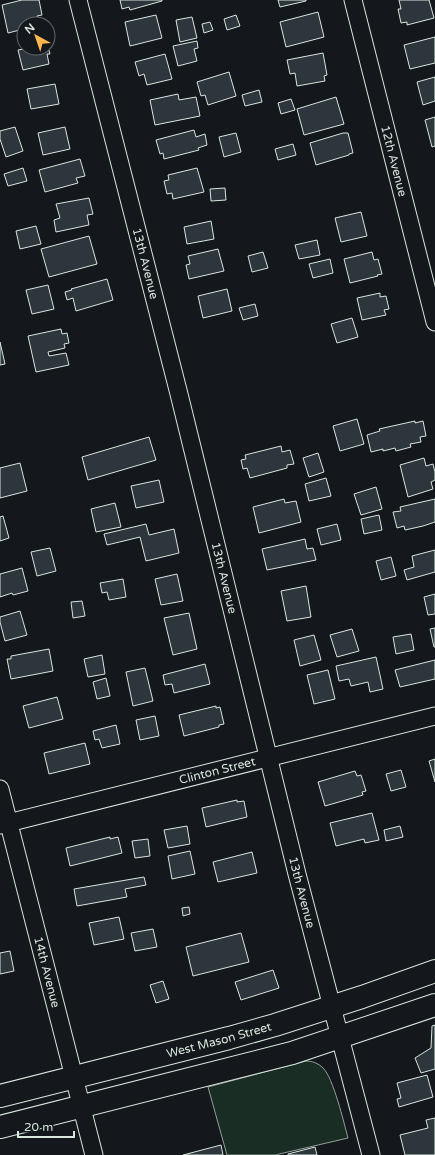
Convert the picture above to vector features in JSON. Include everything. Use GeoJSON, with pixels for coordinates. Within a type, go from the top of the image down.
{"type":"FeatureCollection","features":[{"type":"Feature","properties":{"kind":"main road","name":"West Mason Street"},"geometry":{"type":"LineString","coordinates":[[0,1096],[229,1038],[332,1007],[435,971]]}},
{"type":"Feature","properties":{"kind":"main road"},"geometry":{"type":"LineString","coordinates":[[0,1127],[292,1053],[435,1005]]}},
{"type":"Feature","properties":{"kind":"street","name":"13th Avenue"},"geometry":{"type":"LineString","coordinates":[[78,0],[179,394],[298,874],[370,1155]]}},
{"type":"Feature","properties":{"kind":"street","name":"12th Avenue"},"geometry":{"type":"LineString","coordinates":[[353,0],[435,322]]}},
{"type":"Feature","properties":{"kind":"street","name":"Clinton Street"},"geometry":{"type":"LineString","coordinates":[[4,824],[435,716]]}},
{"type":"Feature","properties":{"kind":"street","name":"14th Avenue"},"geometry":{"type":"LineString","coordinates":[[0,789],[4,824],[94,1155]]}},
{"type":"Feature","properties":{"kind":"green space"},"geometry":{"type":"Polygon","coordinates":[[[306,1061],[317,1064],[327,1073],[338,1101],[348,1138],[275,1155],[227,1155],[208,1087],[306,1061]]]}},
{"type":"Feature","properties":{"kind":"building"},"geometry":{"type":"Polygon","coordinates":[[[22,0],[39,0],[42,15],[16,16],[16,31],[8,33],[2,5],[22,0]]]}},
{"type":"Feature","properties":{"kind":"building"},"geometry":{"type":"Polygon","coordinates":[[[120,0],[162,1],[130,10],[129,7],[122,9],[120,0]]]}},
{"type":"Feature","properties":{"kind":"building"},"geometry":{"type":"Polygon","coordinates":[[[278,0],[306,0],[306,1],[280,7],[278,0]]]}},
{"type":"Feature","properties":{"kind":"building"},"geometry":{"type":"Polygon","coordinates":[[[399,0],[429,0],[434,18],[407,25],[407,22],[401,23],[398,9],[401,9],[399,0]]]}},
{"type":"Feature","properties":{"kind":"building"},"geometry":{"type":"Polygon","coordinates":[[[318,12],[324,37],[286,47],[280,22],[318,12]]]}},
{"type":"Feature","properties":{"kind":"building"},"geometry":{"type":"Polygon","coordinates":[[[156,15],[162,38],[130,46],[125,22],[156,15]]]}},
{"type":"Feature","properties":{"kind":"building"},"geometry":{"type":"Polygon","coordinates":[[[236,15],[240,26],[227,30],[224,19],[236,15]]]}},
{"type":"Feature","properties":{"kind":"building"},"geometry":{"type":"Polygon","coordinates":[[[192,17],[197,38],[180,42],[176,20],[192,17]]]}},
{"type":"Feature","properties":{"kind":"building"},"geometry":{"type":"Polygon","coordinates":[[[210,22],[213,30],[204,33],[202,24],[210,22]]]}},
{"type":"Feature","properties":{"kind":"building"},"geometry":{"type":"Polygon","coordinates":[[[435,37],[435,63],[410,69],[404,45],[435,37]]]}},
{"type":"Feature","properties":{"kind":"building"},"geometry":{"type":"Polygon","coordinates":[[[197,41],[198,48],[194,49],[197,61],[178,66],[173,46],[197,41]]]}},
{"type":"Feature","properties":{"kind":"building"},"geometry":{"type":"Polygon","coordinates":[[[323,53],[327,75],[324,76],[325,81],[297,86],[295,73],[290,74],[287,60],[323,53]]]}},
{"type":"Feature","properties":{"kind":"building"},"geometry":{"type":"Polygon","coordinates":[[[165,54],[172,79],[147,85],[144,74],[139,76],[135,62],[165,54]]]}},
{"type":"Feature","properties":{"kind":"building"},"geometry":{"type":"Polygon","coordinates":[[[20,56],[47,56],[49,64],[23,70],[20,56]]]}},
{"type":"Feature","properties":{"kind":"building"},"geometry":{"type":"Polygon","coordinates":[[[229,72],[236,96],[208,105],[205,95],[201,96],[197,82],[229,72]]]}},
{"type":"Feature","properties":{"kind":"building"},"geometry":{"type":"Polygon","coordinates":[[[435,77],[435,101],[423,105],[417,82],[435,77]]]}},
{"type":"Feature","properties":{"kind":"building"},"geometry":{"type":"Polygon","coordinates":[[[55,84],[59,104],[31,109],[27,89],[55,84]]]}},
{"type":"Feature","properties":{"kind":"building"},"geometry":{"type":"Polygon","coordinates":[[[259,90],[262,102],[245,106],[242,95],[259,90]]]}},
{"type":"Feature","properties":{"kind":"building"},"geometry":{"type":"Polygon","coordinates":[[[178,94],[179,100],[196,97],[200,116],[155,125],[150,100],[178,94]]]}},
{"type":"Feature","properties":{"kind":"building"},"geometry":{"type":"Polygon","coordinates":[[[336,97],[344,124],[304,135],[297,109],[336,97]]]}},
{"type":"Feature","properties":{"kind":"building"},"geometry":{"type":"Polygon","coordinates":[[[291,99],[295,110],[281,114],[278,103],[291,99]]]}},
{"type":"Feature","properties":{"kind":"building"},"geometry":{"type":"Polygon","coordinates":[[[435,117],[435,146],[432,147],[425,120],[435,117]]]}},
{"type":"Feature","properties":{"kind":"building"},"geometry":{"type":"Polygon","coordinates":[[[15,127],[23,151],[6,157],[0,139],[0,131],[15,127]]]}},
{"type":"Feature","properties":{"kind":"building"},"geometry":{"type":"Polygon","coordinates":[[[65,127],[70,149],[43,155],[38,133],[65,127]]]}},
{"type":"Feature","properties":{"kind":"building"},"geometry":{"type":"Polygon","coordinates":[[[194,130],[196,137],[205,134],[207,145],[198,148],[199,150],[164,159],[163,153],[160,154],[156,140],[194,130]]]}},
{"type":"Feature","properties":{"kind":"building"},"geometry":{"type":"Polygon","coordinates":[[[236,133],[241,152],[224,157],[219,137],[236,133]]]}},
{"type":"Feature","properties":{"kind":"building"},"geometry":{"type":"Polygon","coordinates":[[[343,133],[348,133],[353,153],[316,165],[310,143],[343,133]]]}},
{"type":"Feature","properties":{"kind":"building"},"geometry":{"type":"Polygon","coordinates":[[[293,144],[296,155],[278,160],[275,149],[293,144]]]}},
{"type":"Feature","properties":{"kind":"building"},"geometry":{"type":"Polygon","coordinates":[[[80,159],[85,176],[76,178],[78,183],[45,192],[39,170],[80,159]]]}},
{"type":"Feature","properties":{"kind":"building"},"geometry":{"type":"Polygon","coordinates":[[[23,168],[27,181],[8,186],[4,174],[23,168]]]}},
{"type":"Feature","properties":{"kind":"building"},"geometry":{"type":"Polygon","coordinates":[[[197,168],[204,192],[173,199],[172,193],[167,194],[164,181],[169,180],[168,175],[197,168]]]}},
{"type":"Feature","properties":{"kind":"building"},"geometry":{"type":"Polygon","coordinates":[[[225,188],[226,200],[211,201],[210,189],[225,188]]]}},
{"type":"Feature","properties":{"kind":"building"},"geometry":{"type":"Polygon","coordinates":[[[89,198],[93,214],[87,215],[89,225],[56,232],[54,220],[60,218],[56,204],[89,198]]]}},
{"type":"Feature","properties":{"kind":"building"},"geometry":{"type":"Polygon","coordinates":[[[361,212],[367,236],[341,242],[335,218],[361,212]]]}},
{"type":"Feature","properties":{"kind":"building"},"geometry":{"type":"Polygon","coordinates":[[[211,221],[214,239],[187,244],[184,227],[211,221]]]}},
{"type":"Feature","properties":{"kind":"building"},"geometry":{"type":"Polygon","coordinates":[[[36,226],[41,244],[20,249],[16,231],[36,226]]]}},
{"type":"Feature","properties":{"kind":"building"},"geometry":{"type":"Polygon","coordinates":[[[89,236],[97,264],[49,277],[41,249],[89,236]]]}},
{"type":"Feature","properties":{"kind":"building"},"geometry":{"type":"Polygon","coordinates":[[[317,240],[320,255],[299,259],[295,245],[317,240]]]}},
{"type":"Feature","properties":{"kind":"building"},"geometry":{"type":"Polygon","coordinates":[[[218,249],[224,271],[189,279],[186,265],[190,264],[188,256],[218,249]]]}},
{"type":"Feature","properties":{"kind":"building"},"geometry":{"type":"Polygon","coordinates":[[[263,252],[268,268],[252,272],[248,256],[263,252]]]}},
{"type":"Feature","properties":{"kind":"building"},"geometry":{"type":"Polygon","coordinates":[[[372,252],[374,260],[378,259],[382,274],[350,283],[344,259],[372,252]]]}},
{"type":"Feature","properties":{"kind":"building"},"geometry":{"type":"Polygon","coordinates":[[[330,259],[333,273],[313,278],[309,264],[330,259]]]}},
{"type":"Feature","properties":{"kind":"building"},"geometry":{"type":"Polygon","coordinates":[[[107,279],[113,300],[76,311],[73,298],[67,300],[65,292],[107,279]]]}},
{"type":"Feature","properties":{"kind":"building"},"geometry":{"type":"Polygon","coordinates":[[[48,285],[54,309],[32,314],[26,290],[48,285]]]}},
{"type":"Feature","properties":{"kind":"building"},"geometry":{"type":"Polygon","coordinates":[[[227,289],[232,311],[203,318],[198,296],[227,289]]]}},
{"type":"Feature","properties":{"kind":"building"},"geometry":{"type":"Polygon","coordinates":[[[380,293],[380,297],[386,296],[389,309],[384,310],[386,315],[362,320],[357,298],[380,293]]]}},
{"type":"Feature","properties":{"kind":"building"},"geometry":{"type":"Polygon","coordinates":[[[255,304],[258,316],[243,320],[239,308],[255,304]]]}},
{"type":"Feature","properties":{"kind":"building"},"geometry":{"type":"Polygon","coordinates":[[[352,318],[358,337],[337,343],[331,324],[352,318]]]}},
{"type":"Feature","properties":{"kind":"building"},"geometry":{"type":"Polygon","coordinates":[[[61,329],[62,334],[67,333],[69,343],[64,344],[65,348],[48,352],[49,356],[66,353],[69,365],[36,372],[28,336],[61,329]]]}},
{"type":"Feature","properties":{"kind":"building"},"geometry":{"type":"Polygon","coordinates":[[[0,342],[5,364],[0,365],[0,342]]]}},
{"type":"Feature","properties":{"kind":"building"},"geometry":{"type":"Polygon","coordinates":[[[357,419],[364,444],[340,451],[333,426],[357,419]]]}},
{"type":"Feature","properties":{"kind":"building"},"geometry":{"type":"Polygon","coordinates":[[[415,421],[415,423],[423,421],[426,436],[420,437],[421,442],[410,444],[411,447],[396,451],[395,448],[371,452],[367,435],[380,431],[379,429],[415,421]]]}},
{"type":"Feature","properties":{"kind":"building"},"geometry":{"type":"Polygon","coordinates":[[[149,437],[156,460],[88,480],[82,457],[149,437]]]}},
{"type":"Feature","properties":{"kind":"building"},"geometry":{"type":"Polygon","coordinates":[[[281,446],[282,452],[290,450],[294,464],[287,465],[287,468],[250,478],[247,468],[243,469],[241,460],[246,459],[245,455],[281,446]]]}},
{"type":"Feature","properties":{"kind":"building"},"geometry":{"type":"Polygon","coordinates":[[[318,453],[324,472],[309,477],[303,458],[318,453]]]}},
{"type":"Feature","properties":{"kind":"building"},"geometry":{"type":"Polygon","coordinates":[[[424,458],[426,466],[433,464],[435,480],[431,482],[433,489],[408,497],[400,465],[424,458]]]}},
{"type":"Feature","properties":{"kind":"building"},"geometry":{"type":"Polygon","coordinates":[[[20,463],[27,491],[0,498],[0,468],[20,463]]]}},
{"type":"Feature","properties":{"kind":"building"},"geometry":{"type":"Polygon","coordinates":[[[326,478],[331,496],[309,501],[305,484],[326,478]]]}},
{"type":"Feature","properties":{"kind":"building"},"geometry":{"type":"Polygon","coordinates":[[[159,480],[164,502],[136,508],[131,486],[159,480]]]}},
{"type":"Feature","properties":{"kind":"building"},"geometry":{"type":"Polygon","coordinates":[[[376,487],[382,509],[361,515],[354,494],[376,487]]]}},
{"type":"Feature","properties":{"kind":"building"},"geometry":{"type":"Polygon","coordinates":[[[284,499],[285,503],[296,501],[301,522],[259,533],[253,507],[284,499]]]}},
{"type":"Feature","properties":{"kind":"building"},"geometry":{"type":"Polygon","coordinates":[[[435,499],[435,522],[405,530],[404,526],[397,528],[393,512],[401,511],[400,507],[435,499]]]}},
{"type":"Feature","properties":{"kind":"building"},"geometry":{"type":"Polygon","coordinates":[[[115,503],[121,527],[96,532],[91,509],[115,503]]]}},
{"type":"Feature","properties":{"kind":"building"},"geometry":{"type":"Polygon","coordinates":[[[379,515],[382,530],[364,534],[361,519],[379,515]]]}},
{"type":"Feature","properties":{"kind":"building"},"geometry":{"type":"Polygon","coordinates":[[[3,516],[9,538],[0,541],[0,517],[3,516]]]}},
{"type":"Feature","properties":{"kind":"building"},"geometry":{"type":"Polygon","coordinates":[[[146,524],[149,535],[174,529],[179,553],[146,561],[140,537],[107,545],[104,534],[146,524]]]}},
{"type":"Feature","properties":{"kind":"building"},"geometry":{"type":"Polygon","coordinates":[[[337,524],[341,540],[321,545],[317,529],[337,524]]]}},
{"type":"Feature","properties":{"kind":"building"},"geometry":{"type":"Polygon","coordinates":[[[305,539],[307,549],[313,548],[316,560],[267,570],[262,549],[305,539]]]}},
{"type":"Feature","properties":{"kind":"building"},"geometry":{"type":"Polygon","coordinates":[[[50,548],[56,571],[37,576],[31,552],[50,548]]]}},
{"type":"Feature","properties":{"kind":"building"},"geometry":{"type":"Polygon","coordinates":[[[435,550],[435,572],[407,580],[404,570],[414,567],[412,556],[435,550]]]}},
{"type":"Feature","properties":{"kind":"building"},"geometry":{"type":"Polygon","coordinates":[[[391,557],[396,576],[381,580],[376,561],[391,557]]]}},
{"type":"Feature","properties":{"kind":"building"},"geometry":{"type":"Polygon","coordinates":[[[22,568],[28,591],[13,595],[12,593],[0,597],[0,574],[22,568]]]}},
{"type":"Feature","properties":{"kind":"building"},"geometry":{"type":"Polygon","coordinates":[[[177,574],[183,601],[161,605],[155,579],[177,574]]]}},
{"type":"Feature","properties":{"kind":"building"},"geometry":{"type":"Polygon","coordinates":[[[123,579],[126,597],[109,600],[107,592],[102,593],[100,583],[123,579]]]}},
{"type":"Feature","properties":{"kind":"building"},"geometry":{"type":"Polygon","coordinates":[[[306,586],[311,617],[287,621],[281,591],[306,586]]]}},
{"type":"Feature","properties":{"kind":"building"},"geometry":{"type":"Polygon","coordinates":[[[435,594],[435,614],[428,615],[424,597],[435,594]]]}},
{"type":"Feature","properties":{"kind":"building"},"geometry":{"type":"Polygon","coordinates":[[[82,601],[85,616],[73,618],[71,602],[82,601]]]}},
{"type":"Feature","properties":{"kind":"building"},"geometry":{"type":"Polygon","coordinates":[[[20,611],[27,635],[5,641],[0,617],[20,611]]]}},
{"type":"Feature","properties":{"kind":"building"},"geometry":{"type":"Polygon","coordinates":[[[189,613],[197,649],[173,655],[164,618],[189,613]]]}},
{"type":"Feature","properties":{"kind":"building"},"geometry":{"type":"Polygon","coordinates":[[[435,628],[435,647],[434,647],[430,629],[435,628]]]}},
{"type":"Feature","properties":{"kind":"building"},"geometry":{"type":"Polygon","coordinates":[[[352,629],[359,651],[337,657],[330,635],[352,629]]]}},
{"type":"Feature","properties":{"kind":"building"},"geometry":{"type":"Polygon","coordinates":[[[411,634],[414,650],[396,654],[393,637],[411,634]]]}},
{"type":"Feature","properties":{"kind":"building"},"geometry":{"type":"Polygon","coordinates":[[[314,635],[321,660],[300,666],[294,640],[314,635]]]}},
{"type":"Feature","properties":{"kind":"building"},"geometry":{"type":"Polygon","coordinates":[[[49,649],[53,671],[11,679],[7,659],[11,659],[11,656],[49,649]]]}},
{"type":"Feature","properties":{"kind":"building"},"geometry":{"type":"Polygon","coordinates":[[[102,655],[105,674],[88,677],[84,659],[102,655]]]}},
{"type":"Feature","properties":{"kind":"building"},"geometry":{"type":"Polygon","coordinates":[[[376,657],[383,689],[370,692],[368,682],[351,686],[349,679],[339,681],[336,666],[376,657]]]}},
{"type":"Feature","properties":{"kind":"building"},"geometry":{"type":"Polygon","coordinates":[[[435,660],[435,679],[400,687],[395,670],[435,660]]]}},
{"type":"Feature","properties":{"kind":"building"},"geometry":{"type":"Polygon","coordinates":[[[205,664],[210,684],[174,693],[172,684],[165,685],[163,675],[205,664]]]}},
{"type":"Feature","properties":{"kind":"building"},"geometry":{"type":"Polygon","coordinates":[[[145,668],[153,701],[133,706],[126,672],[145,668]]]}},
{"type":"Feature","properties":{"kind":"building"},"geometry":{"type":"Polygon","coordinates":[[[328,670],[335,699],[314,704],[307,675],[328,670]]]}},
{"type":"Feature","properties":{"kind":"building"},"geometry":{"type":"Polygon","coordinates":[[[106,678],[110,696],[97,699],[93,682],[106,678]]]}},
{"type":"Feature","properties":{"kind":"building"},"geometry":{"type":"Polygon","coordinates":[[[57,697],[63,719],[29,728],[23,706],[57,697]]]}},
{"type":"Feature","properties":{"kind":"building"},"geometry":{"type":"Polygon","coordinates":[[[216,706],[216,708],[220,707],[224,724],[219,725],[219,727],[184,736],[179,715],[216,706]]]}},
{"type":"Feature","properties":{"kind":"building"},"geometry":{"type":"Polygon","coordinates":[[[155,716],[159,736],[140,740],[136,720],[155,716]]]}},
{"type":"Feature","properties":{"kind":"building"},"geometry":{"type":"Polygon","coordinates":[[[116,725],[120,744],[102,748],[99,739],[95,740],[93,731],[116,725]]]}},
{"type":"Feature","properties":{"kind":"building"},"geometry":{"type":"Polygon","coordinates":[[[85,743],[90,764],[49,774],[44,753],[85,743]]]}},
{"type":"Feature","properties":{"kind":"building"},"geometry":{"type":"Polygon","coordinates":[[[435,759],[435,782],[429,761],[435,759]]]}},
{"type":"Feature","properties":{"kind":"building"},"geometry":{"type":"Polygon","coordinates":[[[401,770],[406,787],[391,791],[386,774],[401,770]]]}},
{"type":"Feature","properties":{"kind":"building"},"geometry":{"type":"Polygon","coordinates":[[[355,771],[357,776],[361,775],[366,791],[362,792],[363,795],[325,806],[318,782],[355,771]]]}},
{"type":"Feature","properties":{"kind":"building"},"geometry":{"type":"Polygon","coordinates":[[[237,800],[237,802],[244,801],[247,817],[206,827],[202,808],[237,800]]]}},
{"type":"Feature","properties":{"kind":"building"},"geometry":{"type":"Polygon","coordinates":[[[372,813],[379,840],[365,843],[364,839],[336,846],[330,823],[372,813]]]}},
{"type":"Feature","properties":{"kind":"building"},"geometry":{"type":"Polygon","coordinates":[[[187,826],[190,844],[168,848],[164,830],[187,826]]]}},
{"type":"Feature","properties":{"kind":"building"},"geometry":{"type":"Polygon","coordinates":[[[400,826],[403,837],[386,841],[384,830],[400,826]]]}},
{"type":"Feature","properties":{"kind":"building"},"geometry":{"type":"Polygon","coordinates":[[[110,837],[110,839],[118,837],[122,853],[70,866],[66,848],[110,837]]]}},
{"type":"Feature","properties":{"kind":"building"},"geometry":{"type":"Polygon","coordinates":[[[148,839],[150,856],[135,858],[132,841],[148,839]]]}},
{"type":"Feature","properties":{"kind":"building"},"geometry":{"type":"Polygon","coordinates":[[[190,851],[195,874],[172,879],[168,856],[190,851]]]}},
{"type":"Feature","properties":{"kind":"building"},"geometry":{"type":"Polygon","coordinates":[[[252,852],[257,873],[218,882],[213,862],[252,852]]]}},
{"type":"Feature","properties":{"kind":"building"},"geometry":{"type":"Polygon","coordinates":[[[144,877],[146,885],[125,889],[127,897],[77,906],[74,889],[144,877]]]}},
{"type":"Feature","properties":{"kind":"building"},"geometry":{"type":"Polygon","coordinates":[[[189,907],[190,914],[183,916],[182,908],[189,907]]]}},
{"type":"Feature","properties":{"kind":"building"},"geometry":{"type":"Polygon","coordinates":[[[119,917],[124,939],[94,945],[89,923],[119,917]]]}},
{"type":"Feature","properties":{"kind":"building"},"geometry":{"type":"Polygon","coordinates":[[[153,929],[157,947],[135,951],[131,933],[153,929]]]}},
{"type":"Feature","properties":{"kind":"building"},"geometry":{"type":"Polygon","coordinates":[[[241,933],[249,962],[193,976],[186,947],[241,933]]]}},
{"type":"Feature","properties":{"kind":"building"},"geometry":{"type":"Polygon","coordinates":[[[10,951],[14,971],[0,974],[0,953],[10,951]]]}},
{"type":"Feature","properties":{"kind":"building"},"geometry":{"type":"Polygon","coordinates":[[[273,970],[279,988],[241,1000],[235,982],[273,970]]]}},
{"type":"Feature","properties":{"kind":"building"},"geometry":{"type":"Polygon","coordinates":[[[163,981],[169,999],[156,1003],[150,985],[163,981]]]}},
{"type":"Feature","properties":{"kind":"building"},"geometry":{"type":"Polygon","coordinates":[[[435,1025],[435,1069],[421,1073],[415,1058],[431,1048],[432,1026],[435,1025]]]}},
{"type":"Feature","properties":{"kind":"building"},"geometry":{"type":"Polygon","coordinates":[[[427,1075],[433,1097],[399,1107],[397,1099],[401,1098],[397,1083],[427,1075]]]}},
{"type":"Feature","properties":{"kind":"building"},"geometry":{"type":"Polygon","coordinates":[[[435,1118],[435,1155],[405,1155],[400,1135],[428,1128],[426,1120],[435,1118]]]}},
{"type":"Feature","properties":{"kind":"building"},"geometry":{"type":"Polygon","coordinates":[[[221,1145],[223,1155],[183,1155],[221,1145]]]}},
{"type":"Feature","properties":{"kind":"building"},"geometry":{"type":"Polygon","coordinates":[[[315,1147],[317,1155],[288,1155],[288,1154],[315,1147]]]}}]}
